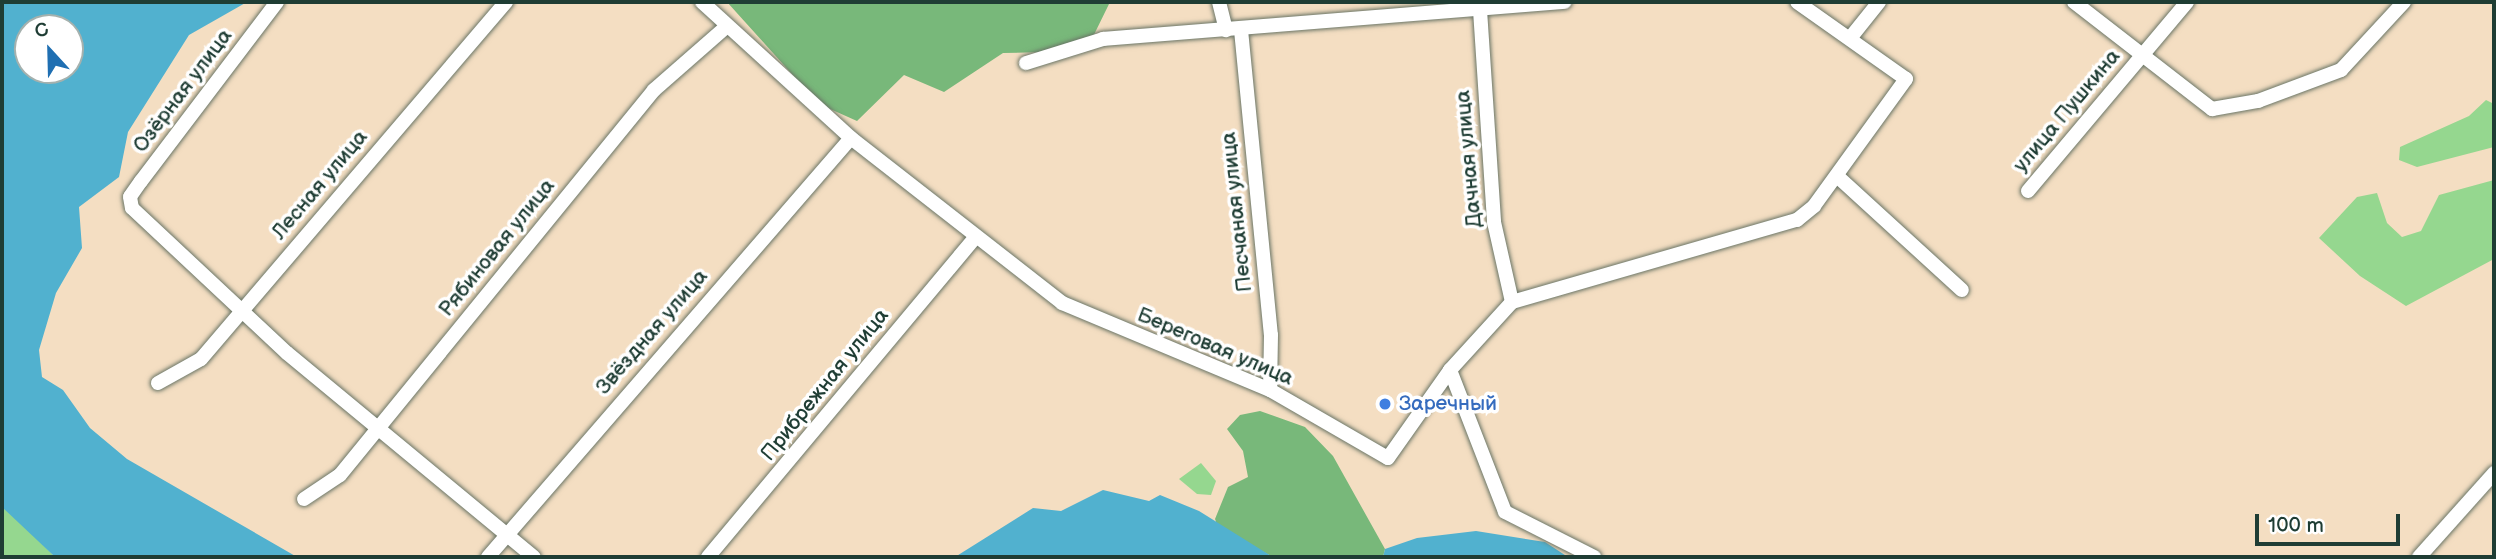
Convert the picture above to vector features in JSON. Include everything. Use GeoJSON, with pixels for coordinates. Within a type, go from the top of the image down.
{"type":"FeatureCollection","features":[{"type":"Feature","properties":{"kind":"street","name":"Озёрная улица"},"geometry":{"type":"LineString","coordinates":[[243,309],[132,208],[130,197],[278,2]]}},
{"type":"Feature","properties":{"kind":"street","name":"Лесная улица"},"geometry":{"type":"LineString","coordinates":[[158,383],[201,359],[506,2]]}},
{"type":"Feature","properties":{"kind":"street","name":"Береговая улица"},"geometry":{"type":"LineString","coordinates":[[702,2],[851,138],[974,239],[1080,312],[1270,390],[1388,458],[1450,370],[1512,302]]}},
{"type":"Feature","properties":{"kind":"street","name":"Песчаная улица"},"geometry":{"type":"LineString","coordinates":[[1219,2],[1234,30],[1271,335],[1270,390]]}},
{"type":"Feature","properties":{"kind":"street"},"geometry":{"type":"LineString","coordinates":[[1026,63],[1103,39],[1234,30],[1440,7],[1480,10],[1565,2]]}},
{"type":"Feature","properties":{"kind":"street"},"geometry":{"type":"LineString","coordinates":[[1512,302],[1797,220],[1837,176],[1906,79],[1851,37],[1797,2]]}},
{"type":"Feature","properties":{"kind":"street"},"geometry":{"type":"LineString","coordinates":[[1851,37],[1879,2]]}},
{"type":"Feature","properties":{"kind":"street"},"geometry":{"type":"LineString","coordinates":[[2074,2],[2139,57],[2212,109],[2258,102],[2341,70],[2404,2]]}},
{"type":"Feature","properties":{"kind":"street","name":"улица Пушкина"},"geometry":{"type":"LineString","coordinates":[[2028,191],[2187,2]]}},
{"type":"Feature","properties":{"kind":"street","name":"Дачная улица"},"geometry":{"type":"LineString","coordinates":[[1480,10],[1494,222],[1512,302]]}},
{"type":"Feature","properties":{"kind":"street","name":"Рябиновая улица"},"geometry":{"type":"LineString","coordinates":[[304,499],[340,475],[377,425],[654,90],[727,26]]}},
{"type":"Feature","properties":{"kind":"street","name":"Звёздная улица"},"geometry":{"type":"LineString","coordinates":[[488,557],[851,138]]}},
{"type":"Feature","properties":{"kind":"street"},"geometry":{"type":"LineString","coordinates":[[1837,176],[1962,290]]}},
{"type":"Feature","properties":{"kind":"street","name":"Прибрежная улица"},"geometry":{"type":"LineString","coordinates":[[708,557],[974,239]]}},
{"type":"Feature","properties":{"kind":"street"},"geometry":{"type":"LineString","coordinates":[[243,309],[534,557]]}},
{"type":"Feature","properties":{"kind":"street"},"geometry":{"type":"LineString","coordinates":[[1450,370],[1505,512],[1594,557]]}},
{"type":"Feature","properties":{"kind":"street"},"geometry":{"type":"LineString","coordinates":[[2419,557],[2494,473]]}},
{"type":"Feature","properties":{"kind":"green space"},"geometry":{"type":"Polygon","coordinates":[[[727,2],[1110,2],[1086,51],[1003,53],[944,92],[904,75],[857,121],[819,104],[727,2]]]}},
{"type":"Feature","properties":{"kind":"green space"},"geometry":{"type":"Polygon","coordinates":[[[2486,100],[2494,104],[2494,147],[2417,167],[2399,160],[2400,147],[2469,116],[2486,100]]]}},
{"type":"Feature","properties":{"kind":"green space"},"geometry":{"type":"Polygon","coordinates":[[[2494,180],[2494,259],[2406,306],[2360,276],[2319,238],[2357,197],[2377,193],[2387,223],[2402,237],[2421,231],[2439,195],[2494,180]]]}},
{"type":"Feature","properties":{"kind":"green space"},"geometry":{"type":"Polygon","coordinates":[[[1260,411],[1305,427],[1333,456],[1385,549],[1383,557],[1273,557],[1218,527],[1215,519],[1228,487],[1248,477],[1243,451],[1227,429],[1240,415],[1260,411]]]}},
{"type":"Feature","properties":{"kind":"green space"},"geometry":{"type":"Polygon","coordinates":[[[1201,463],[1216,481],[1211,495],[1197,494],[1179,479],[1201,463]]]}},
{"type":"Feature","properties":{"kind":"green space"},"geometry":{"type":"Polygon","coordinates":[[[2,507],[10,512],[55,557],[2,557],[2,507]]]}},
{"type":"Feature","properties":{"kind":"water"},"geometry":{"type":"Polygon","coordinates":[[[2,2],[247,2],[189,35],[128,132],[119,177],[79,207],[82,248],[56,293],[39,350],[42,377],[63,390],[90,428],[127,459],[297,557],[55,557],[2,507],[2,2]]]}},
{"type":"Feature","properties":{"kind":"water"},"geometry":{"type":"Polygon","coordinates":[[[1103,490],[1149,501],[1160,495],[1199,511],[1273,557],[955,557],[1033,508],[1061,511],[1103,490]]]}},
{"type":"Feature","properties":{"kind":"water"},"geometry":{"type":"Polygon","coordinates":[[[1476,531],[1545,542],[1568,557],[1383,557],[1385,549],[1417,538],[1476,531]]]}},
{"type":"Feature","properties":{"kind":"place","name":"Заречный"},"geometry":{"type":"Point","coordinates":[1385,404]}}]}
